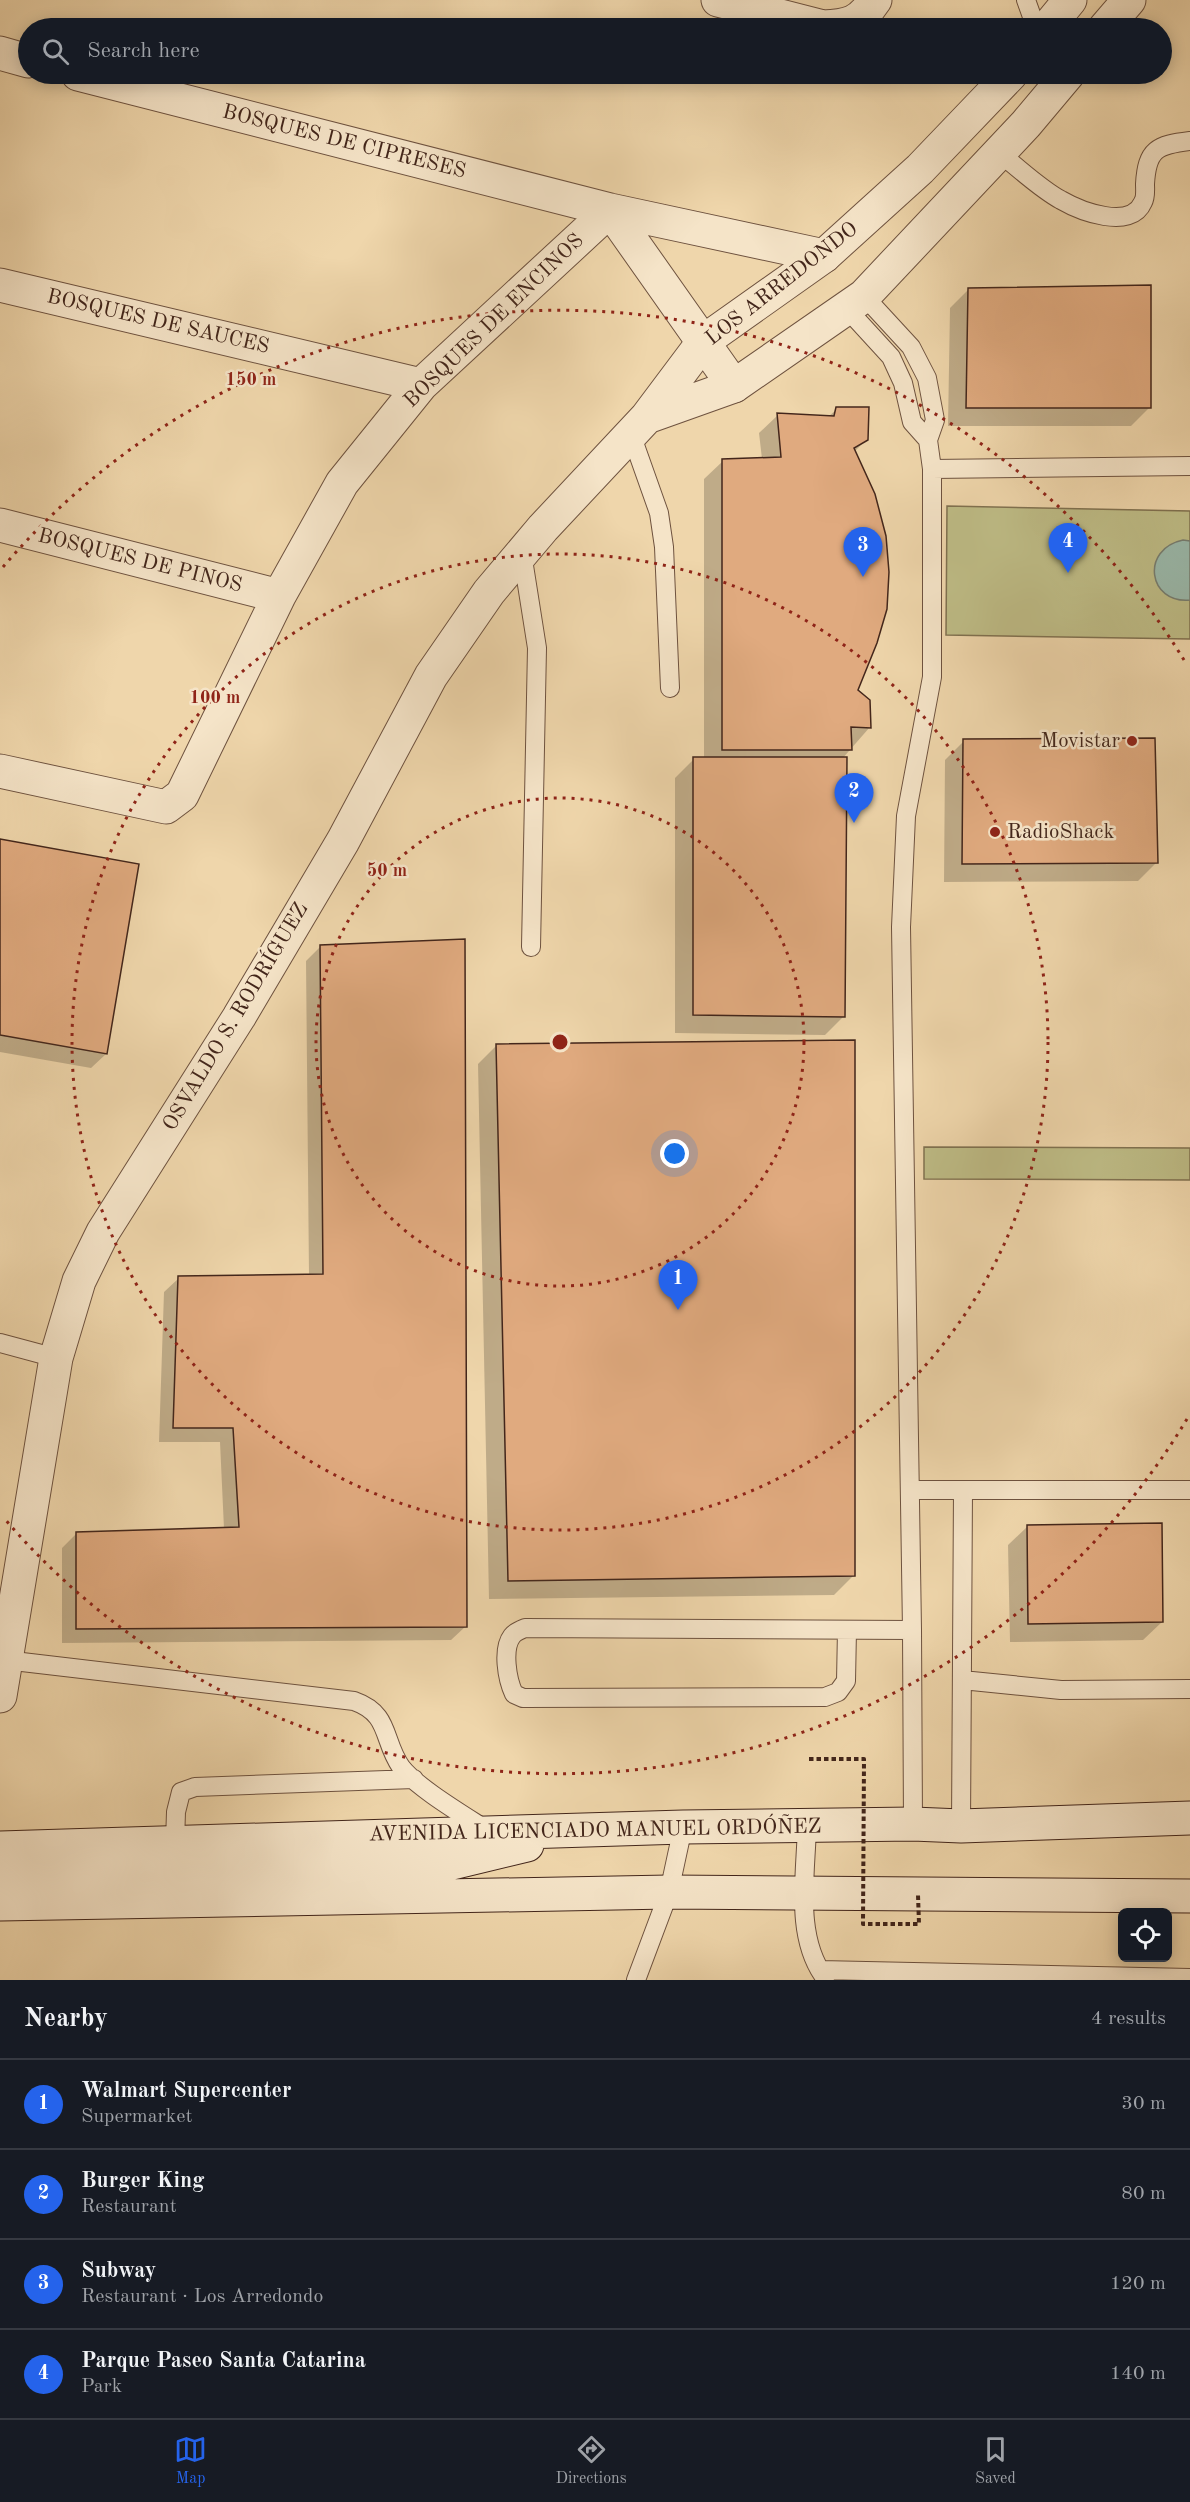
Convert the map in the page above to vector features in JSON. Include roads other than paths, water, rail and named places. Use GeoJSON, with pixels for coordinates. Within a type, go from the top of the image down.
{"type":"FeatureCollection","features":[{"type":"Feature","properties":{"kind":"street"},"geometry":{"type":"LineString","coordinates":[[718,0],[788,18]]}},
{"type":"Feature","properties":{"kind":"street"},"geometry":{"type":"LineString","coordinates":[[1055,18],[1070,0]]}},
{"type":"Feature","properties":{"kind":"street"},"geometry":{"type":"LineString","coordinates":[[1114,18],[1129,0]]}},
{"type":"Feature","properties":{"kind":"street"},"geometry":{"type":"LineString","coordinates":[[0,53],[18,58]]}},
{"type":"Feature","properties":{"kind":"street","name":"BOSQUES DE CIPRESES"},"geometry":{"type":"LineString","coordinates":[[117,84],[610,210],[824,256]]}},
{"type":"Feature","properties":{"kind":"street","name":"LOS ARREDONDO"},"geometry":{"type":"LineString","coordinates":[[639,426],[705,341],[824,256],[920,170],[1002,84]]}},
{"type":"Feature","properties":{"kind":"street"},"geometry":{"type":"LineString","coordinates":[[639,426],[734,386],[856,303],[999,153],[1059,84]]}},
{"type":"Feature","properties":{"kind":"street"},"geometry":{"type":"LineString","coordinates":[[610,210],[705,341],[734,386]]}},
{"type":"Feature","properties":{"kind":"street","name":"BOSQUES DE ENCINOS"},"geometry":{"type":"LineString","coordinates":[[0,771],[166,807],[182,795],[279,596],[342,483],[420,385],[610,210]]}},
{"type":"Feature","properties":{"kind":"street","name":"BOSQUES DE SAUCES"},"geometry":{"type":"LineString","coordinates":[[0,285],[420,385]]}},
{"type":"Feature","properties":{"kind":"street","name":"OSVALDO S. RODRÍGUEZ"},"geometry":{"type":"LineString","coordinates":[[0,1696],[5,1641],[56,1358],[79,1281],[103,1232],[245,1007],[343,841],[431,676],[489,592],[639,426]]}},
{"type":"Feature","properties":{"kind":"street","name":"BOSQUES DE PINOS"},"geometry":{"type":"LineString","coordinates":[[0,525],[279,596]]}},
{"type":"Feature","properties":{"kind":"street","name":"AVENIDA LICENCIADO MANUEL ORDÓÑEZ"},"geometry":{"type":"LineString","coordinates":[[0,1848],[683,1827],[913,1824],[961,1826],[1190,1818]]}},
{"type":"Feature","properties":{"kind":"street"},"geometry":{"type":"LineString","coordinates":[[0,1881],[8,1877],[23,1876],[444,1865],[590,1830]]}},
{"type":"Feature","properties":{"kind":"street"},"geometry":{"type":"LineString","coordinates":[[0,1904],[669,1892],[1190,1896]]}},
{"type":"Feature","properties":{"kind":"lane"},"geometry":{"type":"LineString","coordinates":[[1026,0],[1032,18]]}},
{"type":"Feature","properties":{"kind":"lane"},"geometry":{"type":"LineString","coordinates":[[999,153],[1061,200],[1098,215],[1112,218],[1126,216],[1137,211],[1144,201],[1148,158],[1155,149],[1190,141]]}},
{"type":"Feature","properties":{"kind":"lane"},"geometry":{"type":"LineString","coordinates":[[856,303],[891,357],[903,383],[912,422],[928,440]]}},
{"type":"Feature","properties":{"kind":"lane"},"geometry":{"type":"LineString","coordinates":[[856,303],[911,347],[927,378],[935,420],[928,440],[932,469],[932,677],[906,816],[901,927],[913,1824]]}},
{"type":"Feature","properties":{"kind":"lane"},"geometry":{"type":"LineString","coordinates":[[639,426],[659,513],[664,547],[670,688]]}},
{"type":"Feature","properties":{"kind":"lane"},"geometry":{"type":"LineString","coordinates":[[932,469],[1190,466]]}},
{"type":"Feature","properties":{"kind":"lane"},"geometry":{"type":"LineString","coordinates":[[522,553],[537,648],[531,947]]}},
{"type":"Feature","properties":{"kind":"lane"},"geometry":{"type":"LineString","coordinates":[[0,1343],[56,1358]]}},
{"type":"Feature","properties":{"kind":"lane"},"geometry":{"type":"LineString","coordinates":[[910,1490],[1190,1490]]}},
{"type":"Feature","properties":{"kind":"lane"},"geometry":{"type":"LineString","coordinates":[[961,1826],[963,1490]]}},
{"type":"Feature","properties":{"kind":"lane"},"geometry":{"type":"LineString","coordinates":[[847,1630],[846,1681],[838,1692],[825,1697],[523,1698],[514,1694],[508,1681],[508,1644],[514,1634],[525,1628],[912,1630]]}},
{"type":"Feature","properties":{"kind":"lane"},"geometry":{"type":"LineString","coordinates":[[5,1641],[354,1701],[370,1707],[380,1718],[401,1767],[414,1779],[489,1832]]}},
{"type":"Feature","properties":{"kind":"lane"},"geometry":{"type":"LineString","coordinates":[[962,1680],[1061,1690],[1190,1689]]}},
{"type":"Feature","properties":{"kind":"lane"},"geometry":{"type":"LineString","coordinates":[[175,1842],[176,1812],[181,1792],[195,1787],[414,1779]]}},
{"type":"Feature","properties":{"kind":"lane"},"geometry":{"type":"LineString","coordinates":[[807,1825],[804,1930],[823,1975],[1190,1978]]}},
{"type":"Feature","properties":{"kind":"lane"},"geometry":{"type":"LineString","coordinates":[[636,1980],[669,1892],[683,1827]]}},
{"type":"Feature","properties":{"kind":"place","name":"Parque Paseo Santa Catarina"},"geometry":{"type":"Point","coordinates":[1068,573]}},
{"type":"Feature","properties":{"kind":"place","name":"Subway"},"geometry":{"type":"Point","coordinates":[863,577]}},
{"type":"Feature","properties":{"kind":"place","name":"Movistar"},"geometry":{"type":"Point","coordinates":[1132,741]}},
{"type":"Feature","properties":{"kind":"place","name":"Burger King"},"geometry":{"type":"Point","coordinates":[854,823]}},
{"type":"Feature","properties":{"kind":"place","name":"RadioShack"},"geometry":{"type":"Point","coordinates":[995,832]}},
{"type":"Feature","properties":{"kind":"place","name":"Walmart Supercenter"},"geometry":{"type":"Point","coordinates":[678,1310]}}]}
